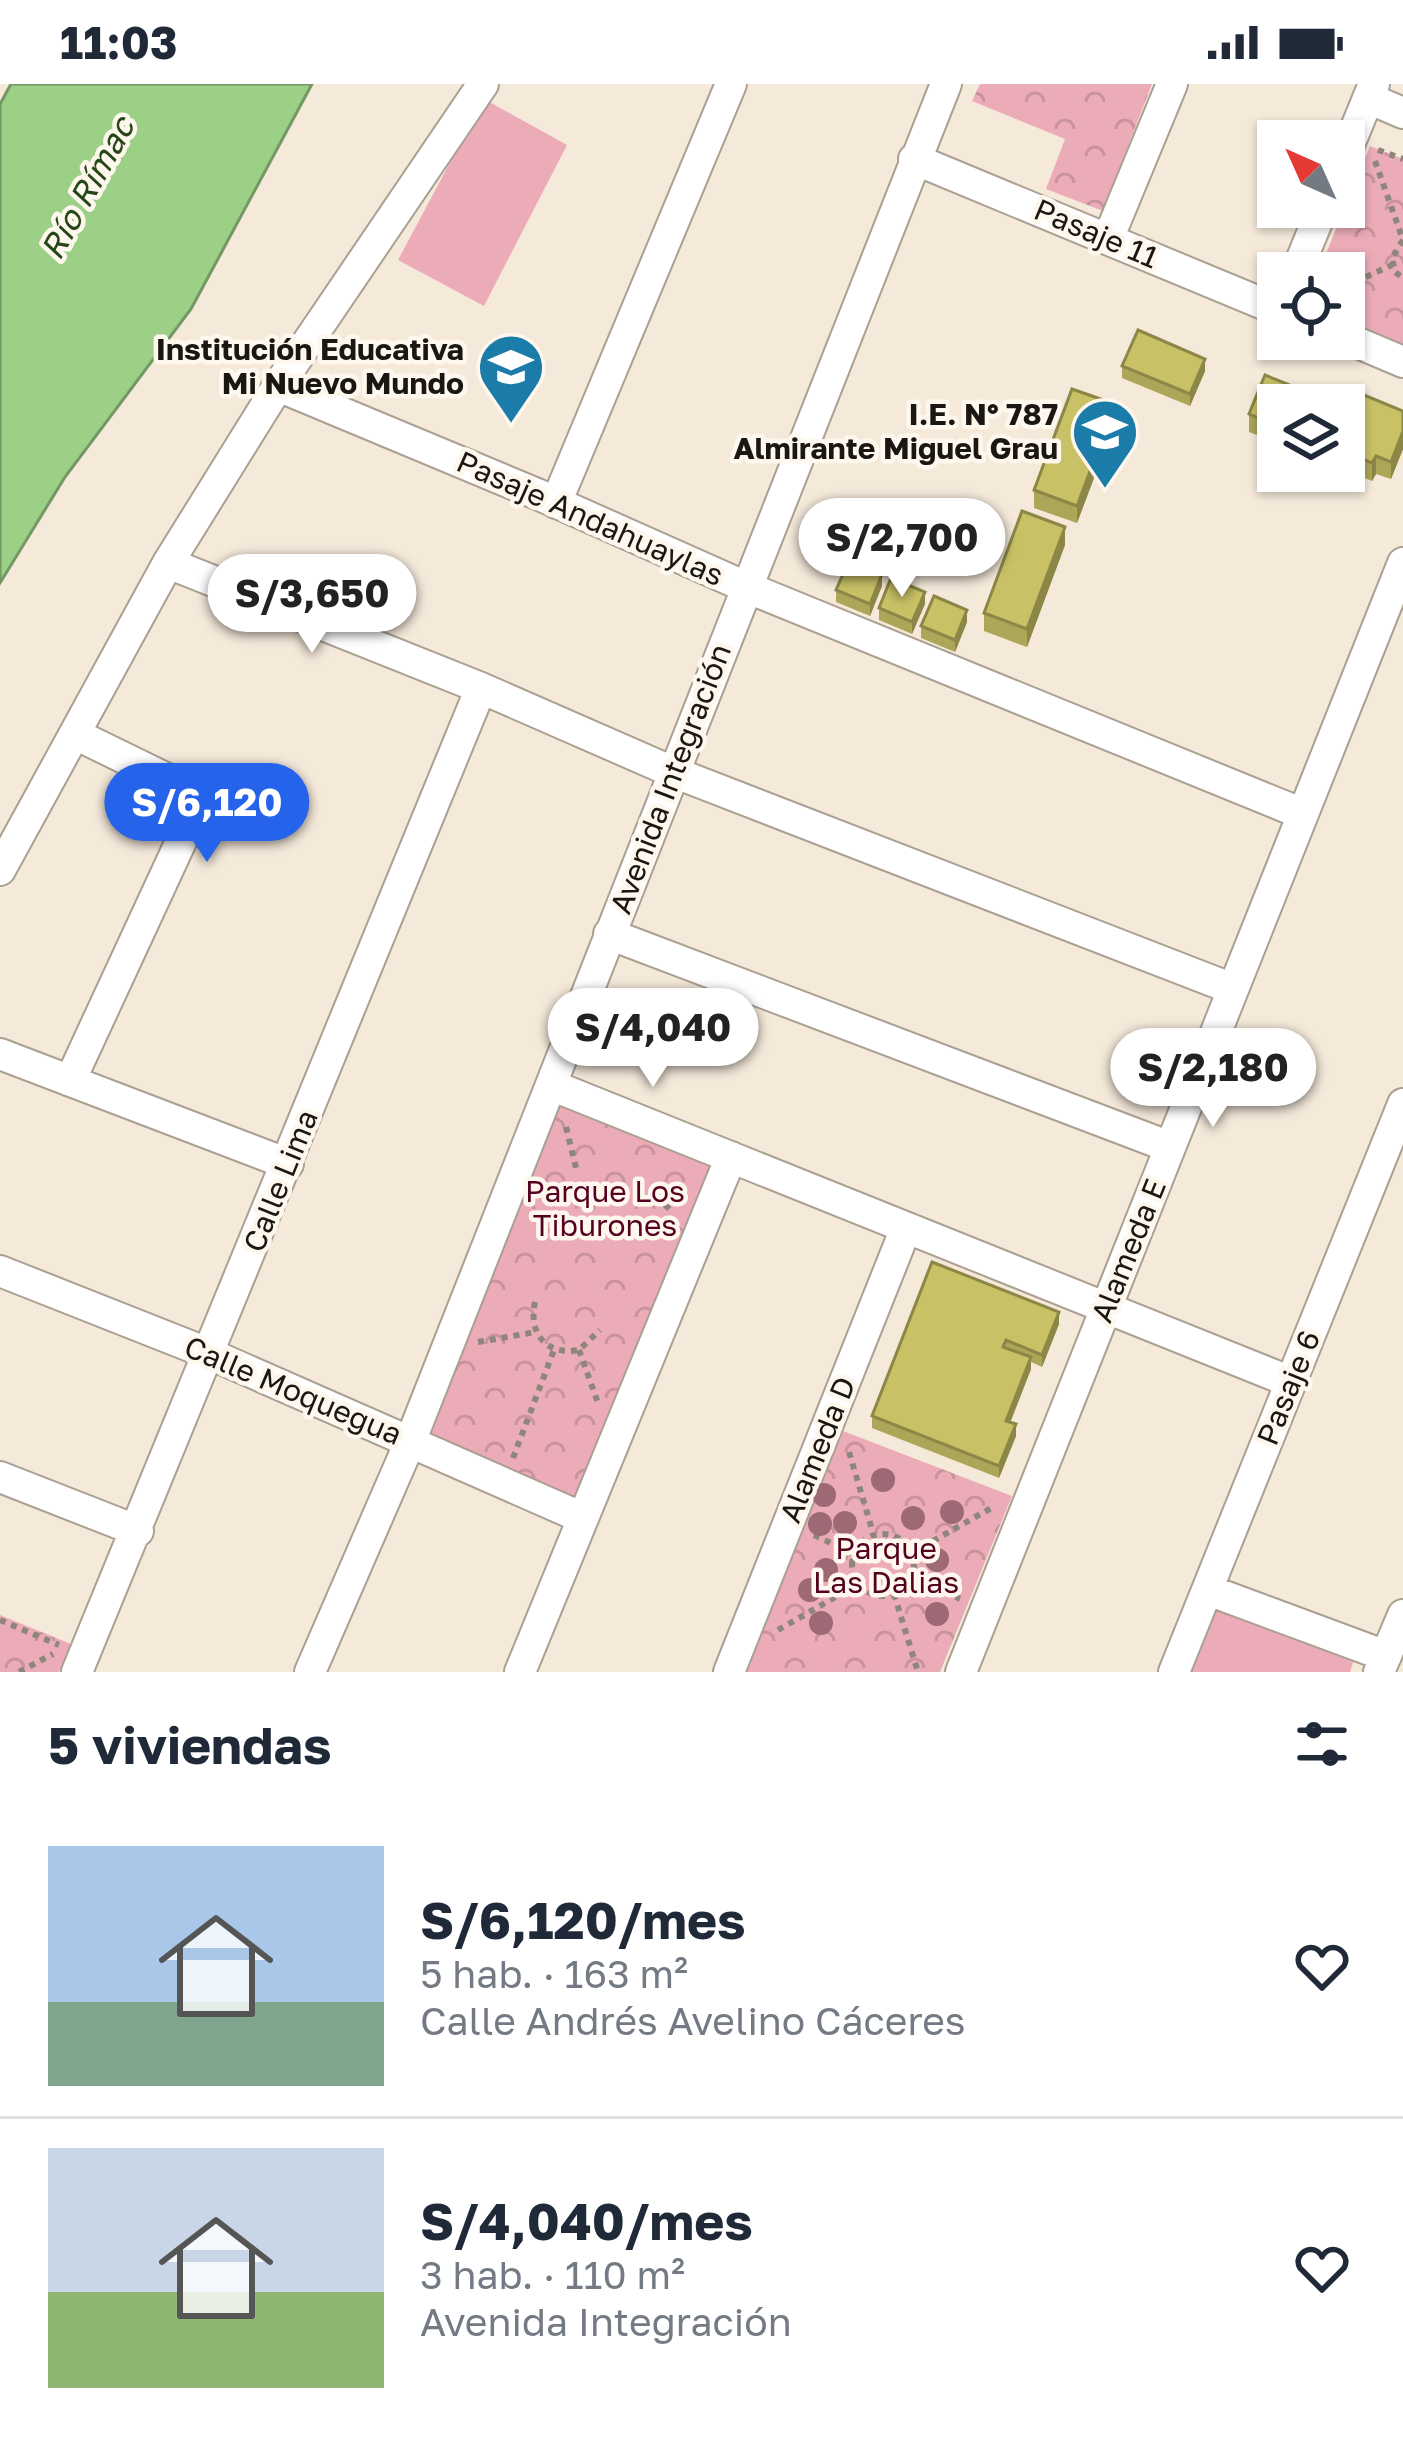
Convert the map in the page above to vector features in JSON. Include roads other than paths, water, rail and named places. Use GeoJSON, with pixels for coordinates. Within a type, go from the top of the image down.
{"type":"FeatureCollection","features":[{"type":"Feature","properties":{"kind":"street"},"geometry":{"type":"LineString","coordinates":[[0,870],[168,563],[278,386],[483,84]]}},
{"type":"Feature","properties":{"kind":"street"},"geometry":{"type":"LineString","coordinates":[[556,502],[731,84]]}},
{"type":"Feature","properties":{"kind":"street","name":"Avenida Integración"},"geometry":{"type":"LineString","coordinates":[[310,1672],[556,1096],[609,934],[946,84]]}},
{"type":"Feature","properties":{"kind":"street"},"geometry":{"type":"LineString","coordinates":[[1108,239],[1172,84]]}},
{"type":"Feature","properties":{"kind":"street"},"geometry":{"type":"LineString","coordinates":[[1371,91],[1403,112]]}},
{"type":"Feature","properties":{"kind":"street","name":"Pasaje 11"},"geometry":{"type":"LineString","coordinates":[[914,159],[1257,301]]}},
{"type":"Feature","properties":{"kind":"street"},"geometry":{"type":"LineString","coordinates":[[1365,347],[1403,362]]}},
{"type":"Feature","properties":{"kind":"street","name":"Pasaje Andahuaylas"},"geometry":{"type":"LineString","coordinates":[[278,386],[746,587],[1303,814]]}},
{"type":"Feature","properties":{"kind":"street"},"geometry":{"type":"LineString","coordinates":[[168,563],[481,688],[673,772],[1233,989]]}},
{"type":"Feature","properties":{"kind":"street","name":"Alameda E"},"geometry":{"type":"LineString","coordinates":[[961,1672],[1303,814],[1391,630],[1403,563]]}},
{"type":"Feature","properties":{"kind":"street","name":"Calle Lima"},"geometry":{"type":"LineString","coordinates":[[69,1666],[138,1531],[481,688]]}},
{"type":"Feature","properties":{"kind":"street"},"geometry":{"type":"LineString","coordinates":[[70,1081],[202,796],[75,734]]}},
{"type":"Feature","properties":{"kind":"street"},"geometry":{"type":"LineString","coordinates":[[609,934],[1170,1147]]}},
{"type":"Feature","properties":{"kind":"street"},"geometry":{"type":"LineString","coordinates":[[0,1054],[287,1164]]}},
{"type":"Feature","properties":{"kind":"street"},"geometry":{"type":"LineString","coordinates":[[556,1096],[731,1157],[1291,1382]]}},
{"type":"Feature","properties":{"kind":"street","name":"Pasaje 6"},"geometry":{"type":"LineString","coordinates":[[1174,1672],[1403,1104]]}},
{"type":"Feature","properties":{"kind":"street"},"geometry":{"type":"LineString","coordinates":[[520,1672],[731,1157]]}},
{"type":"Feature","properties":{"kind":"street","name":"Alameda D"},"geometry":{"type":"LineString","coordinates":[[729,1672],[906,1228]]}},
{"type":"Feature","properties":{"kind":"street","name":"Calle Moquegua"},"geometry":{"type":"LineString","coordinates":[[0,1270],[210,1354],[583,1518]]}},
{"type":"Feature","properties":{"kind":"street"},"geometry":{"type":"LineString","coordinates":[[0,1477],[138,1531]]}},
{"type":"Feature","properties":{"kind":"street"},"geometry":{"type":"LineString","coordinates":[[1208,1590],[1383,1664],[1403,1615]]}},
{"type":"Feature","properties":{"kind":"water","name":"Río Rímac"},"geometry":{"type":"Polygon","coordinates":[[[11,84],[312,84],[191,309],[65,477],[0,583],[0,104],[11,84]]]}},
{"type":"Feature","properties":{"kind":"place","name":"Institución Educativa Mi Nuevo Mundo"},"geometry":{"type":"Point","coordinates":[511,426]}},
{"type":"Feature","properties":{"kind":"place","name":"I.E. N° 787 Almirante Miguel Grau"},"geometry":{"type":"Point","coordinates":[1105,491]}},
{"type":"Feature","properties":{"kind":"park label","name":"Parque Los Tiburones"},"geometry":{"type":"Point","coordinates":[605,1209]}},
{"type":"Feature","properties":{"kind":"park label","name":"Parque Las Dalias"},"geometry":{"type":"Point","coordinates":[886,1566]}}]}
